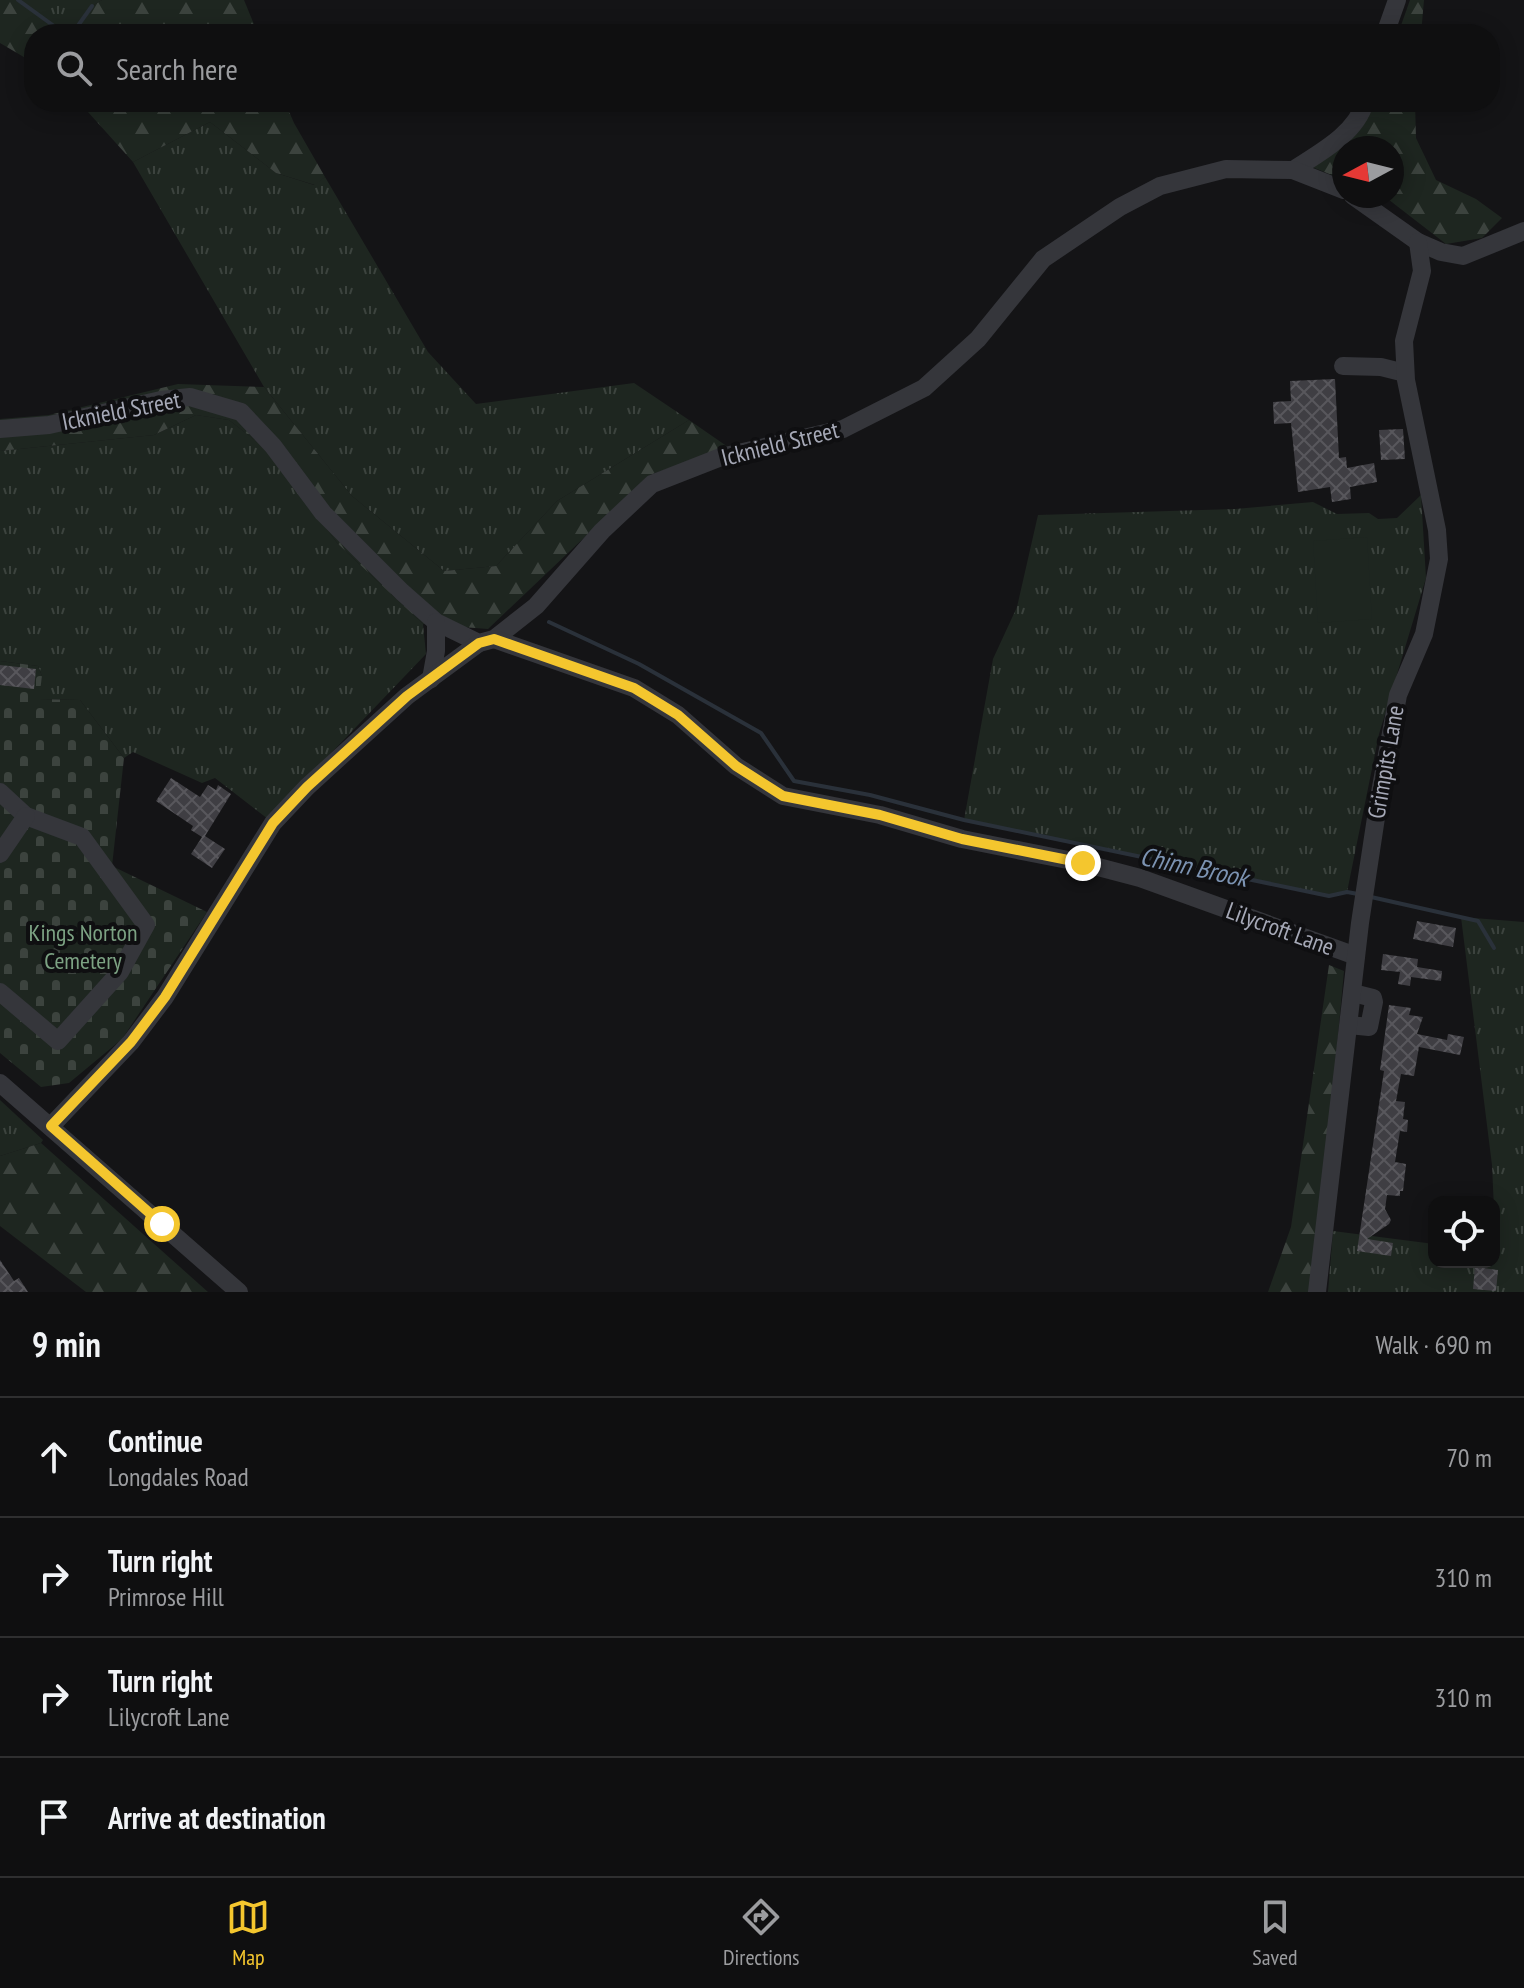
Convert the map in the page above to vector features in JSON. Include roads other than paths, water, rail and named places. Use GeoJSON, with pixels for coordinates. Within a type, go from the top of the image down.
{"type":"FeatureCollection","features":[{"type":"Feature","properties":{"kind":"street"},"geometry":{"type":"LineString","coordinates":[[1389,24],[1397,0]]}},
{"type":"Feature","properties":{"kind":"street"},"geometry":{"type":"LineString","coordinates":[[1293,170],[1334,143],[1361,112]]}},
{"type":"Feature","properties":{"kind":"street","name":"Icknield Street"},"geometry":{"type":"LineString","coordinates":[[0,429],[49,425],[161,400],[190,397],[241,412],[273,446],[323,513],[436,622],[486,641],[536,606],[602,531],[652,484],[721,457],[843,429],[924,388],[978,339],[1043,259],[1120,207],[1160,186],[1226,169],[1293,170],[1332,185]]}},
{"type":"Feature","properties":{"kind":"street"},"geometry":{"type":"LineString","coordinates":[[1370,208],[1418,242],[1441,252],[1463,256]]}},
{"type":"Feature","properties":{"kind":"street"},"geometry":{"type":"LineString","coordinates":[[1422,271],[1524,231]]}},
{"type":"Feature","properties":{"kind":"street","name":"Grimpits Lane"},"geometry":{"type":"LineString","coordinates":[[1317,1292],[1356,956],[1379,798],[1398,695],[1424,634],[1439,559],[1437,530],[1405,373],[1404,341],[1422,271],[1418,242]]}},
{"type":"Feature","properties":{"kind":"street"},"geometry":{"type":"LineString","coordinates":[[1343,366],[1381,367],[1405,373]]}},
{"type":"Feature","properties":{"kind":"street"},"geometry":{"type":"LineString","coordinates":[[431,679],[436,651],[436,622]]}},
{"type":"Feature","properties":{"kind":"street"},"geometry":{"type":"LineString","coordinates":[[51,1126],[131,1042],[165,997],[273,823],[307,787],[407,696],[486,641]]}},
{"type":"Feature","properties":{"kind":"street","name":"Lilycroft Lane"},"geometry":{"type":"LineString","coordinates":[[486,641],[634,688],[678,715],[736,766],[783,796],[880,815],[962,839],[1083,863],[1140,878],[1356,956]]}},
{"type":"Feature","properties":{"kind":"street"},"geometry":{"type":"LineString","coordinates":[[0,792],[26,816],[82,837],[146,925],[120,972],[58,1041],[0,992]]}},
{"type":"Feature","properties":{"kind":"street"},"geometry":{"type":"LineString","coordinates":[[0,854],[26,816]]}},
{"type":"Feature","properties":{"kind":"street"},"geometry":{"type":"LineString","coordinates":[[0,1083],[239,1292]]}},
{"type":"Feature","properties":{"kind":"waterway","name":"Chinn Brook"},"geometry":{"type":"LineString","coordinates":[[18,0],[51,24]]}},
{"type":"Feature","properties":{"kind":"waterway","name":"Chinn Brook"},"geometry":{"type":"LineString","coordinates":[[79,24],[92,6]]}},
{"type":"Feature","properties":{"kind":"waterway","name":"Chinn Brook"},"geometry":{"type":"LineString","coordinates":[[549,622],[639,664],[761,733],[794,781],[870,795],[964,820],[1329,896],[1347,892],[1358,894]]}},
{"type":"Feature","properties":{"kind":"waterway","name":"Chinn Brook"},"geometry":{"type":"LineString","coordinates":[[1371,897],[1478,921],[1494,948]]}},
{"type":"Feature","properties":{"kind":"park label","name":"Kings Norton Cemetery"},"geometry":{"type":"Point","coordinates":[83,947]}}]}
